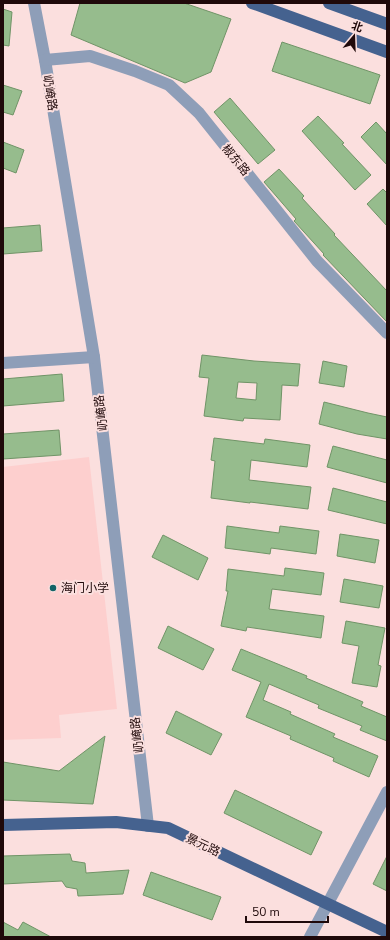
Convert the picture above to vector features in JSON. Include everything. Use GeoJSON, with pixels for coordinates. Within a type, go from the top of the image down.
{"type":"FeatureCollection","features":[{"type":"Feature","properties":{"kind":"main road"},"geometry":{"type":"LineString","coordinates":[[252,3],[387,52]]}},
{"type":"Feature","properties":{"kind":"main road"},"geometry":{"type":"LineString","coordinates":[[329,3],[387,24]]}},
{"type":"Feature","properties":{"kind":"main road","name":"景元路"},"geometry":{"type":"LineString","coordinates":[[3,825],[116,822],[168,828],[387,932]]}},
{"type":"Feature","properties":{"kind":"street","name":"屷崦路"},"geometry":{"type":"LineString","coordinates":[[34,3],[45,60],[94,356],[148,826]]}},
{"type":"Feature","properties":{"kind":"street","name":"椒东路"},"geometry":{"type":"LineString","coordinates":[[45,60],[90,56],[135,71],[169,85],[198,113],[317,261],[387,333]]}},
{"type":"Feature","properties":{"kind":"street"},"geometry":{"type":"LineString","coordinates":[[3,363],[94,356]]}},
{"type":"Feature","properties":{"kind":"street"},"geometry":{"type":"LineString","coordinates":[[310,937],[387,792]]}},
{"type":"Feature","properties":{"kind":"shaded area","name":"海门小学"},"geometry":{"type":"Polygon","coordinates":[[[89,457],[117,709],[59,715],[61,738],[3,740],[3,467],[89,457]]]}},
{"type":"Feature","properties":{"kind":"building"},"geometry":{"type":"Polygon","coordinates":[[[80,3],[184,3],[231,19],[211,72],[185,83],[71,35],[80,3]]]}},
{"type":"Feature","properties":{"kind":"building"},"geometry":{"type":"Polygon","coordinates":[[[3,9],[12,12],[9,46],[3,45],[3,9]]]}},
{"type":"Feature","properties":{"kind":"building"},"geometry":{"type":"Polygon","coordinates":[[[282,42],[380,75],[370,104],[272,71],[282,42]]]}},
{"type":"Feature","properties":{"kind":"building"},"geometry":{"type":"Polygon","coordinates":[[[3,85],[22,91],[13,115],[3,112],[3,85]]]}},
{"type":"Feature","properties":{"kind":"building"},"geometry":{"type":"Polygon","coordinates":[[[230,98],[275,150],[258,164],[214,112],[230,98]]]}},
{"type":"Feature","properties":{"kind":"building"},"geometry":{"type":"Polygon","coordinates":[[[318,116],[344,143],[342,144],[371,175],[355,190],[302,131],[318,116]]]}},
{"type":"Feature","properties":{"kind":"building"},"geometry":{"type":"Polygon","coordinates":[[[376,122],[387,134],[387,165],[361,137],[376,122]]]}},
{"type":"Feature","properties":{"kind":"building"},"geometry":{"type":"Polygon","coordinates":[[[3,142],[24,150],[16,173],[3,168],[3,142]]]}},
{"type":"Feature","properties":{"kind":"building"},"geometry":{"type":"Polygon","coordinates":[[[279,169],[304,196],[302,198],[335,234],[334,235],[387,291],[387,322],[323,255],[324,254],[294,221],[296,219],[264,182],[279,169]]]}},
{"type":"Feature","properties":{"kind":"building"},"geometry":{"type":"Polygon","coordinates":[[[383,189],[387,193],[387,226],[367,204],[383,189]]]}},
{"type":"Feature","properties":{"kind":"building"},"geometry":{"type":"Polygon","coordinates":[[[40,225],[42,251],[3,254],[3,228],[40,225]]]}},
{"type":"Feature","properties":{"kind":"building"},"geometry":{"type":"Polygon","coordinates":[[[202,355],[254,361],[300,364],[298,386],[282,385],[280,420],[244,418],[243,421],[204,416],[209,378],[199,377],[202,355]],[[238,382],[236,398],[256,400],[257,383],[238,382]]]}},
{"type":"Feature","properties":{"kind":"building"},"geometry":{"type":"Polygon","coordinates":[[[323,361],[347,366],[344,387],[319,383],[323,361]]]}},
{"type":"Feature","properties":{"kind":"building"},"geometry":{"type":"Polygon","coordinates":[[[62,374],[64,401],[3,406],[3,379],[62,374]]]}},
{"type":"Feature","properties":{"kind":"building"},"geometry":{"type":"Polygon","coordinates":[[[324,402],[387,417],[387,439],[357,434],[319,424],[324,402]]]}},
{"type":"Feature","properties":{"kind":"building"},"geometry":{"type":"Polygon","coordinates":[[[59,430],[61,455],[3,459],[3,434],[59,430]]]}},
{"type":"Feature","properties":{"kind":"building"},"geometry":{"type":"Polygon","coordinates":[[[214,438],[264,444],[265,439],[310,445],[307,467],[251,460],[249,480],[311,487],[308,509],[211,498],[215,461],[211,460],[214,438]]]}},
{"type":"Feature","properties":{"kind":"building"},"geometry":{"type":"Polygon","coordinates":[[[333,446],[387,460],[387,483],[327,467],[333,446]]]}},
{"type":"Feature","properties":{"kind":"building"},"geometry":{"type":"Polygon","coordinates":[[[333,488],[387,502],[387,524],[328,510],[333,488]]]}},
{"type":"Feature","properties":{"kind":"building"},"geometry":{"type":"Polygon","coordinates":[[[227,526],[279,533],[280,526],[319,531],[316,554],[271,548],[270,554],[225,548],[227,526]]]}},
{"type":"Feature","properties":{"kind":"building"},"geometry":{"type":"Polygon","coordinates":[[[340,534],[379,540],[375,563],[337,556],[340,534]]]}},
{"type":"Feature","properties":{"kind":"building"},"geometry":{"type":"Polygon","coordinates":[[[163,535],[208,558],[198,580],[152,557],[163,535]]]}},
{"type":"Feature","properties":{"kind":"building"},"geometry":{"type":"Polygon","coordinates":[[[285,568],[324,573],[321,595],[272,589],[269,609],[324,616],[321,638],[247,627],[246,631],[221,626],[228,591],[226,591],[228,569],[284,576],[285,568]]]}},
{"type":"Feature","properties":{"kind":"building"},"geometry":{"type":"Polygon","coordinates":[[[344,579],[383,586],[379,608],[340,602],[344,579]]]}},
{"type":"Feature","properties":{"kind":"building"},"geometry":{"type":"Polygon","coordinates":[[[346,621],[385,628],[378,665],[381,666],[377,687],[352,683],[359,646],[342,643],[346,621]]]}},
{"type":"Feature","properties":{"kind":"building"},"geometry":{"type":"Polygon","coordinates":[[[168,626],[214,649],[203,670],[158,648],[168,626]]]}},
{"type":"Feature","properties":{"kind":"building"},"geometry":{"type":"Polygon","coordinates":[[[241,649],[307,676],[306,678],[363,702],[361,706],[387,717],[387,741],[360,730],[362,726],[318,708],[319,705],[269,684],[263,700],[335,734],[333,737],[378,756],[369,777],[333,761],[334,758],[290,739],[291,736],[246,717],[261,682],[232,670],[241,649]]]}},
{"type":"Feature","properties":{"kind":"building"},"geometry":{"type":"Polygon","coordinates":[[[176,711],[222,734],[211,755],[166,733],[176,711]]]}},
{"type":"Feature","properties":{"kind":"building"},"geometry":{"type":"Polygon","coordinates":[[[105,736],[93,804],[3,800],[3,762],[59,771],[105,736]]]}},
{"type":"Feature","properties":{"kind":"building"},"geometry":{"type":"Polygon","coordinates":[[[235,790],[322,832],[311,855],[224,813],[235,790]]]}},
{"type":"Feature","properties":{"kind":"building"},"geometry":{"type":"Polygon","coordinates":[[[70,854],[72,861],[85,863],[86,873],[129,870],[123,894],[78,896],[77,889],[66,887],[62,881],[3,884],[3,856],[70,854]]]}},
{"type":"Feature","properties":{"kind":"building"},"geometry":{"type":"Polygon","coordinates":[[[387,856],[387,891],[373,884],[387,856]]]}},
{"type":"Feature","properties":{"kind":"building"},"geometry":{"type":"Polygon","coordinates":[[[151,872],[221,897],[212,920],[143,895],[151,872]]]}},
{"type":"Feature","properties":{"kind":"building"},"geometry":{"type":"Polygon","coordinates":[[[3,922],[18,930],[23,922],[51,937],[3,937],[3,922]]]}},
{"type":"Feature","properties":{"kind":"place","name":"海门小学"},"geometry":{"type":"Point","coordinates":[53,588]}}]}
